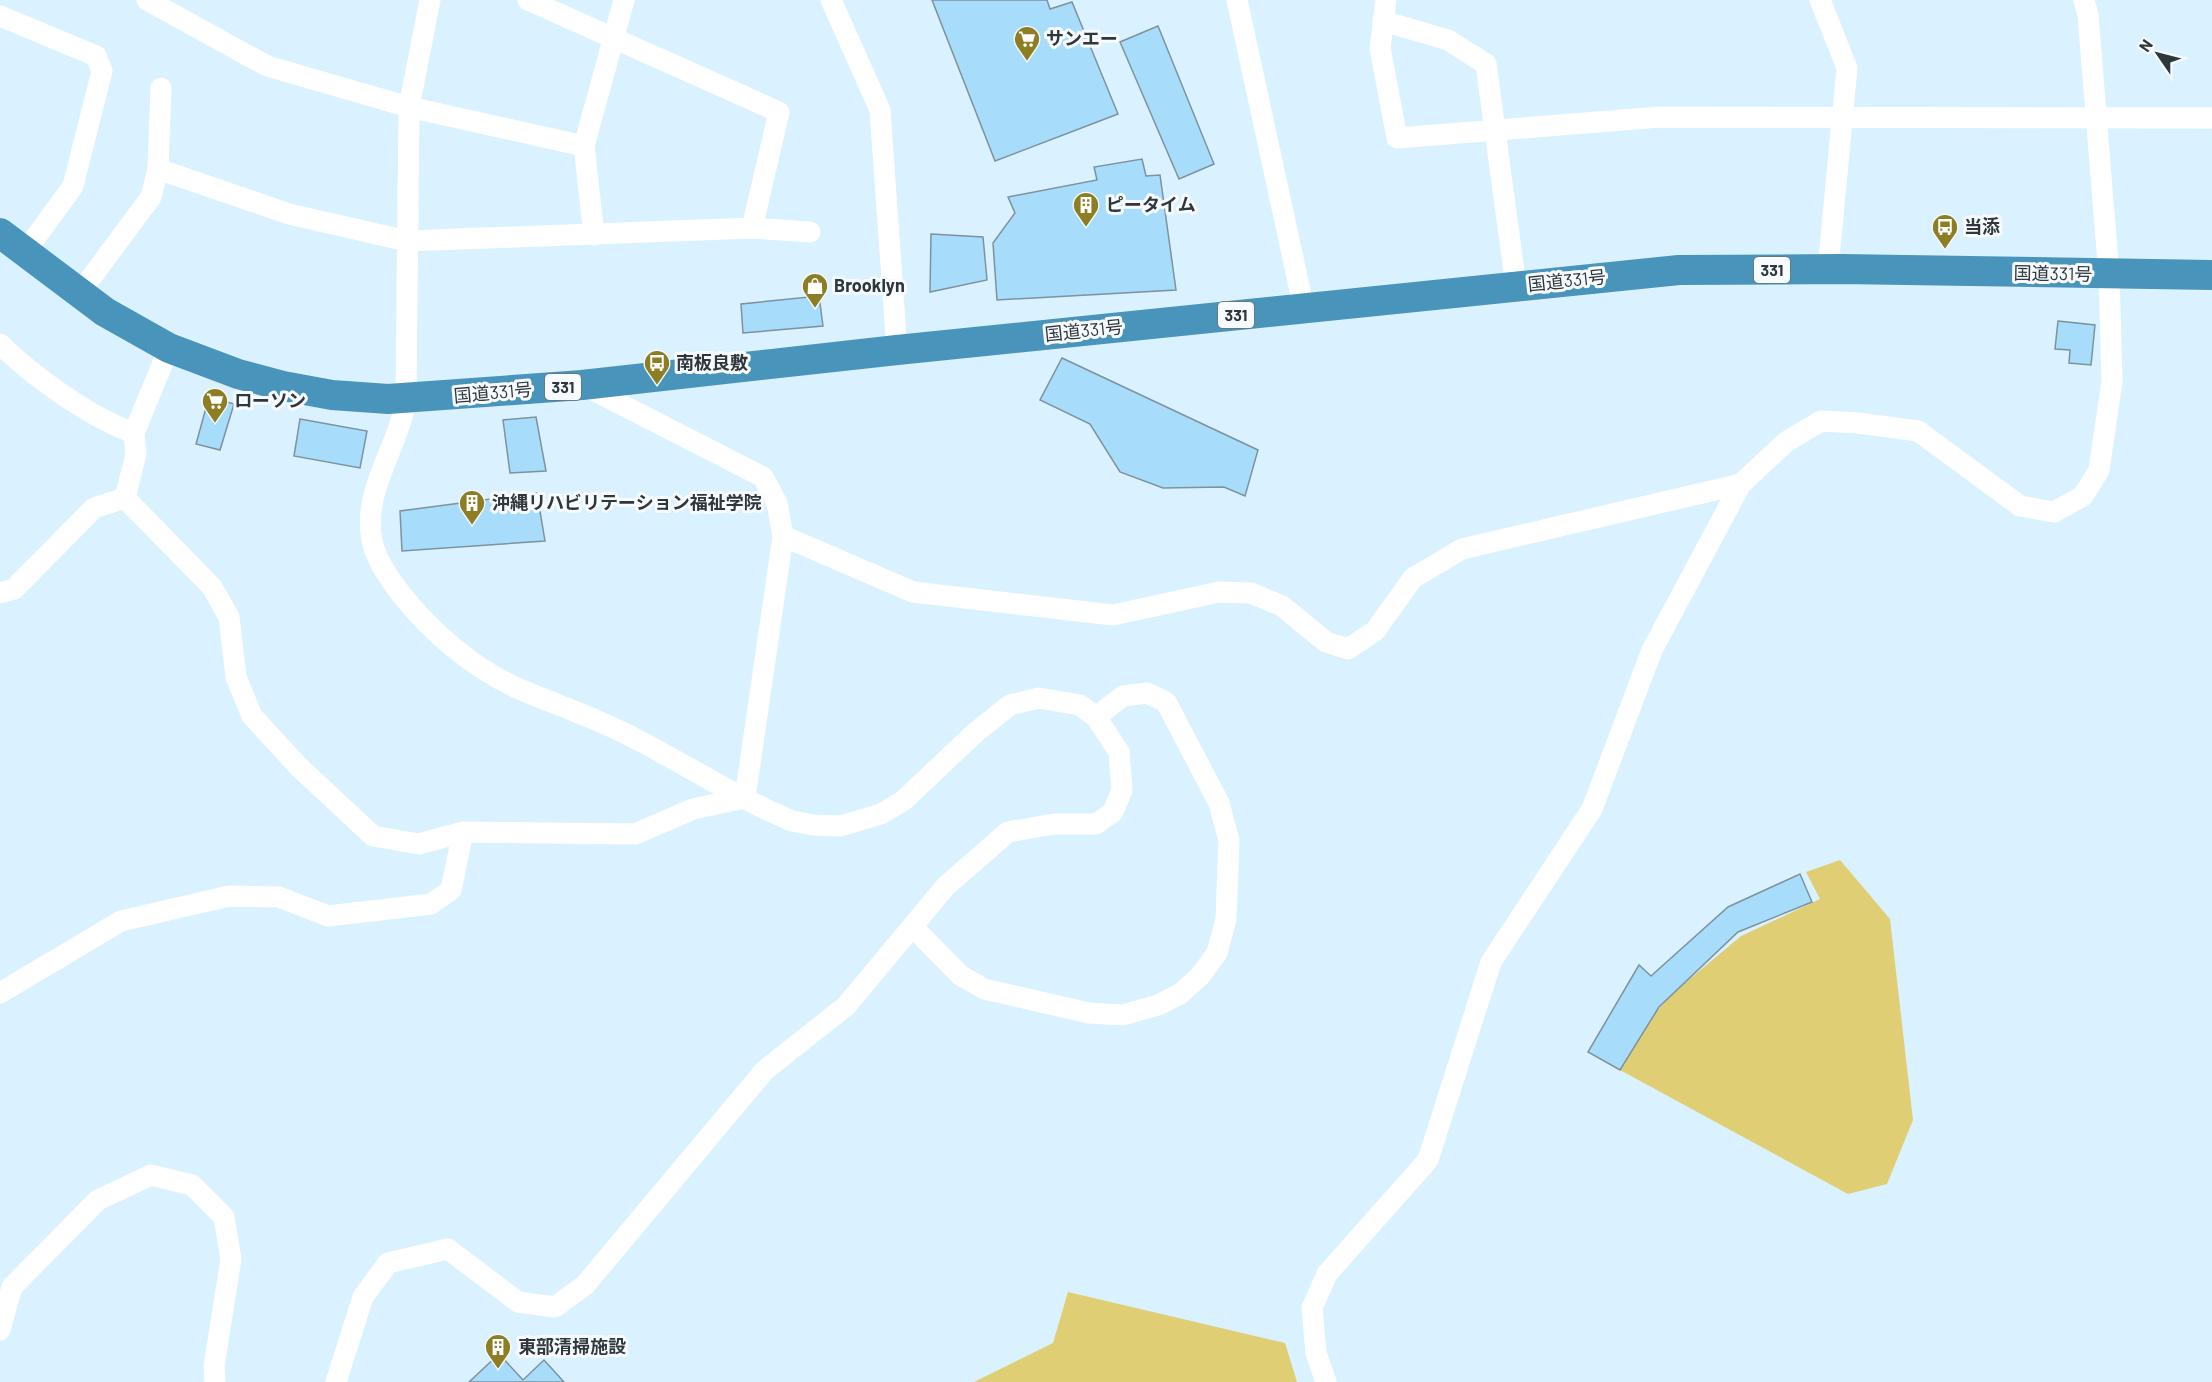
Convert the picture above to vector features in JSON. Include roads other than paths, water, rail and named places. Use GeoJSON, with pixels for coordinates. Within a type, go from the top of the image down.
{"type":"FeatureCollection","features":[{"type":"Feature","properties":{"kind":"highway","name":"国道331号"},"geometry":{"type":"LineString","coordinates":[[0,233],[79,294],[135,330],[169,348],[238,374],[283,386],[333,395],[406,399],[582,385],[897,350],[1679,270],[1828,269],[2212,275]]}},
{"type":"Feature","properties":{"kind":"street"},"geometry":{"type":"LineString","coordinates":[[147,0],[267,66],[410,107],[584,146]]}},
{"type":"Feature","properties":{"kind":"street"},"geometry":{"type":"LineString","coordinates":[[336,1382],[363,1297],[388,1263],[448,1249],[518,1302],[555,1307],[585,1285],[765,1070],[846,1005],[946,886],[1008,832],[1054,824],[1096,824],[1113,812],[1122,790],[1119,752],[1096,717],[1080,705],[1062,700],[1039,698],[1010,705],[976,732],[903,801],[861,822],[840,826],[813,825],[792,821],[618,730],[499,678],[445,641],[412,608],[380,564],[372,544],[370,524],[373,497],[401,428],[406,399],[406,241],[410,107],[430,0]]}},
{"type":"Feature","properties":{"kind":"street"},"geometry":{"type":"LineString","coordinates":[[528,0],[615,41],[779,112],[752,228]]}},
{"type":"Feature","properties":{"kind":"street"},"geometry":{"type":"LineString","coordinates":[[594,235],[584,146],[615,41],[624,0]]}},
{"type":"Feature","properties":{"kind":"street"},"geometry":{"type":"LineString","coordinates":[[831,0],[880,110],[897,350]]}},
{"type":"Feature","properties":{"kind":"street"},"geometry":{"type":"LineString","coordinates":[[1237,0],[1304,309]]}},
{"type":"Feature","properties":{"kind":"street"},"geometry":{"type":"LineString","coordinates":[[1386,0],[1380,48],[1397,138],[1660,117],[2212,118]]}},
{"type":"Feature","properties":{"kind":"street"},"geometry":{"type":"LineString","coordinates":[[1820,0],[1847,68],[1828,269]]}},
{"type":"Feature","properties":{"kind":"street"},"geometry":{"type":"LineString","coordinates":[[1326,1382],[1316,1353],[1312,1308],[1327,1274],[1428,1160],[1491,962],[1592,809],[1652,650],[1741,484],[1786,442],[1821,422],[1918,431],[2020,506],[2054,512],[2083,496],[2099,470],[2112,381],[2109,275],[2088,15],[2084,0]]}},
{"type":"Feature","properties":{"kind":"street"},"geometry":{"type":"LineString","coordinates":[[0,16],[96,56],[102,71],[73,186],[25,252]]}},
{"type":"Feature","properties":{"kind":"street"},"geometry":{"type":"LineString","coordinates":[[1383,21],[1448,40],[1486,64],[1516,286]]}},
{"type":"Feature","properties":{"kind":"street"},"geometry":{"type":"LineString","coordinates":[[79,294],[151,197],[158,169],[161,88]]}},
{"type":"Feature","properties":{"kind":"street"},"geometry":{"type":"LineString","coordinates":[[158,169],[289,214],[406,241],[752,228],[810,232]]}},
{"type":"Feature","properties":{"kind":"street"},"geometry":{"type":"LineString","coordinates":[[0,344],[20,364],[111,425],[134,433]]}},
{"type":"Feature","properties":{"kind":"street"},"geometry":{"type":"LineString","coordinates":[[125,498],[136,454],[134,433],[169,348]]}},
{"type":"Feature","properties":{"kind":"street"},"geometry":{"type":"LineString","coordinates":[[582,385],[763,477],[777,503],[783,536],[745,798]]}},
{"type":"Feature","properties":{"kind":"street"},"geometry":{"type":"LineString","coordinates":[[783,536],[913,592],[1113,615],[1220,592],[1251,593],[1282,606],[1326,642],[1348,649],[1375,631],[1413,578],[1462,549],[1741,484]]}},
{"type":"Feature","properties":{"kind":"street"},"geometry":{"type":"LineString","coordinates":[[125,498],[212,587],[229,616],[236,677],[252,716],[299,767],[373,836],[419,844],[464,832],[635,834],[693,809],[745,798]]}},
{"type":"Feature","properties":{"kind":"street"},"geometry":{"type":"LineString","coordinates":[[0,593],[14,589],[94,508],[125,498]]}},
{"type":"Feature","properties":{"kind":"street"},"geometry":{"type":"LineString","coordinates":[[913,927],[960,975],[984,989],[1089,1013],[1123,1015],[1158,1005],[1180,994],[1200,976],[1217,953],[1226,919],[1229,841],[1219,803],[1166,702],[1147,693],[1123,696],[1096,717]]}},
{"type":"Feature","properties":{"kind":"street"},"geometry":{"type":"LineString","coordinates":[[0,993],[121,921],[229,896],[279,897],[328,916],[432,904],[451,890],[464,832]]}},
{"type":"Feature","properties":{"kind":"street"},"geometry":{"type":"LineString","coordinates":[[0,1330],[12,1287],[98,1200],[151,1175],[192,1185],[224,1217],[231,1259],[214,1366],[215,1382]]}},
{"type":"Feature","properties":{"kind":"place","name":"サンエー"},"geometry":{"type":"Point","coordinates":[1027,62]}},
{"type":"Feature","properties":{"kind":"place","name":"ピータイム"},"geometry":{"type":"Point","coordinates":[1086,228]}},
{"type":"Feature","properties":{"kind":"place","name":"当添"},"geometry":{"type":"Point","coordinates":[1945,250]}},
{"type":"Feature","properties":{"kind":"place","name":"Brooklyn"},"geometry":{"type":"Point","coordinates":[815,309]}},
{"type":"Feature","properties":{"kind":"place","name":"南板良敷"},"geometry":{"type":"Point","coordinates":[657,386]}},
{"type":"Feature","properties":{"kind":"place","name":"ローソン"},"geometry":{"type":"Point","coordinates":[215,424]}},
{"type":"Feature","properties":{"kind":"place","name":"沖縄リハビリテーション福祉学院"},"geometry":{"type":"Point","coordinates":[472,526]}},
{"type":"Feature","properties":{"kind":"place","name":"東部清掃施設"},"geometry":{"type":"Point","coordinates":[498,1370]}}]}
